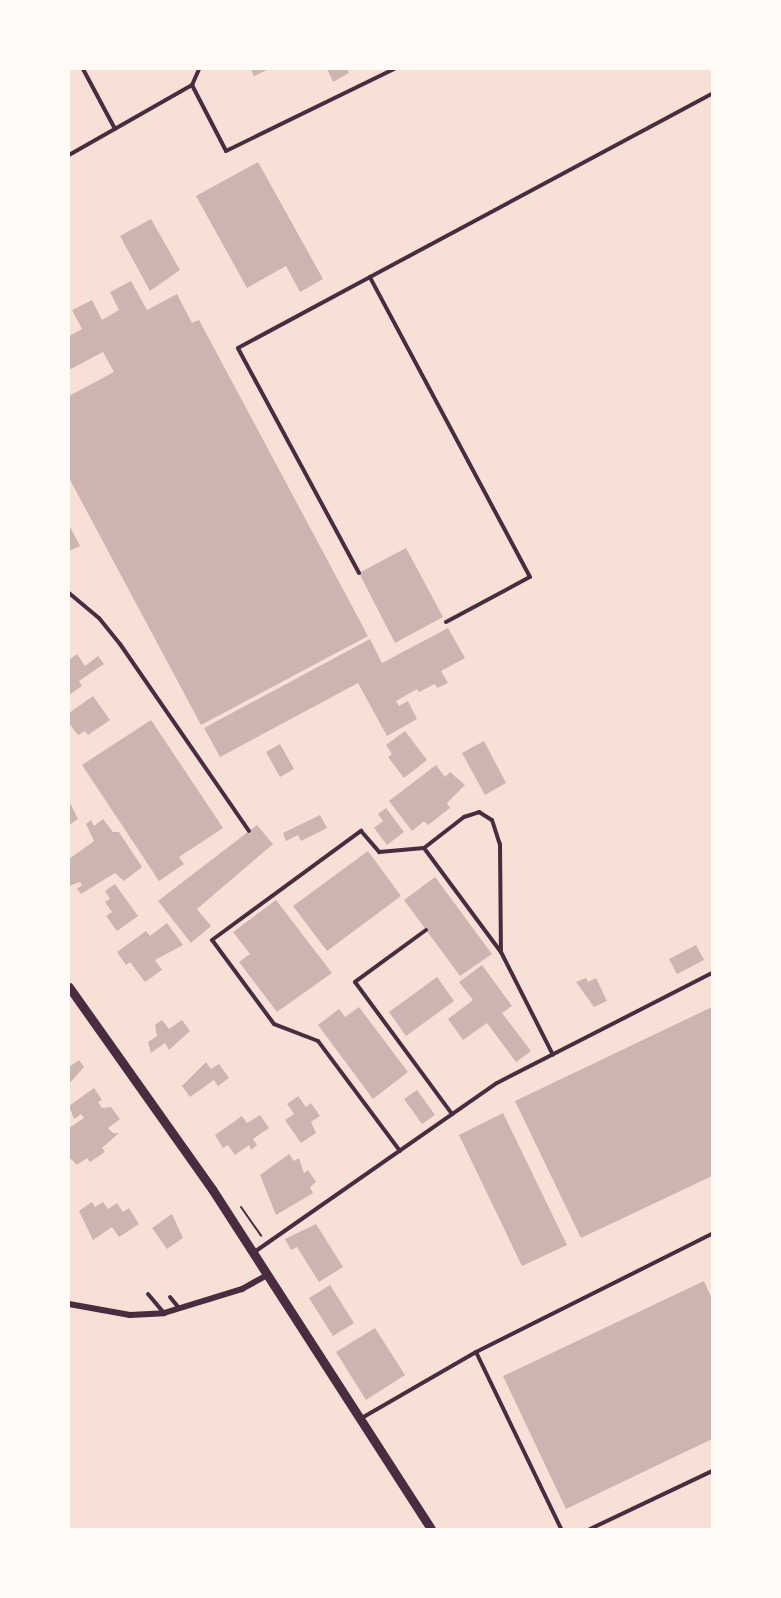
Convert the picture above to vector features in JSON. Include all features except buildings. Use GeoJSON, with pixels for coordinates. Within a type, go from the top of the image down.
{"type":"FeatureCollection","features":[{"type":"Feature","properties":{"kind":"street"},"geometry":{"type":"LineString","coordinates":[[69,987],[253,1253],[430,1529]]}},
{"type":"Feature","properties":{"kind":"street"},"geometry":{"type":"LineString","coordinates":[[69,1304],[130,1315],[164,1313],[242,1288],[267,1275]]}},
{"type":"Feature","properties":{"kind":"lane"},"geometry":{"type":"LineString","coordinates":[[83,69],[115,129]]}},
{"type":"Feature","properties":{"kind":"lane"},"geometry":{"type":"LineString","coordinates":[[69,155],[192,85],[199,69]]}},
{"type":"Feature","properties":{"kind":"lane"},"geometry":{"type":"LineString","coordinates":[[192,85],[226,151],[394,69]]}},
{"type":"Feature","properties":{"kind":"lane"},"geometry":{"type":"LineString","coordinates":[[358,573],[238,348],[712,94]]}},
{"type":"Feature","properties":{"kind":"lane"},"geometry":{"type":"LineString","coordinates":[[370,277],[530,577],[446,622]]}},
{"type":"Feature","properties":{"kind":"lane"},"geometry":{"type":"LineString","coordinates":[[69,593],[99,618],[120,645],[249,831]]}},
{"type":"Feature","properties":{"kind":"lane"},"geometry":{"type":"LineString","coordinates":[[400,1151],[318,1041],[274,1024],[212,940],[362,831],[379,852],[424,848],[464,817],[479,812],[492,820],[500,844],[501,952]]}},
{"type":"Feature","properties":{"kind":"lane"},"geometry":{"type":"LineString","coordinates":[[424,848],[501,952],[553,1055]]}},
{"type":"Feature","properties":{"kind":"lane"},"geometry":{"type":"LineString","coordinates":[[426,930],[355,982],[452,1114]]}},
{"type":"Feature","properties":{"kind":"lane"},"geometry":{"type":"LineString","coordinates":[[253,1253],[497,1083],[712,973]]}},
{"type":"Feature","properties":{"kind":"lane"},"geometry":{"type":"LineString","coordinates":[[359,1420],[476,1352],[712,1234]]}},
{"type":"Feature","properties":{"kind":"lane"},"geometry":{"type":"LineString","coordinates":[[148,1294],[164,1313]]}},
{"type":"Feature","properties":{"kind":"lane"},"geometry":{"type":"LineString","coordinates":[[170,1297],[179,1309]]}},
{"type":"Feature","properties":{"kind":"lane"},"geometry":{"type":"LineString","coordinates":[[476,1352],[561,1529]]}},
{"type":"Feature","properties":{"kind":"lane"},"geometry":{"type":"LineString","coordinates":[[590,1529],[712,1471]]}},
{"type":"Feature","properties":{"kind":"path"},"geometry":{"type":"LineString","coordinates":[[241,1207],[266,1244]]}}]}
